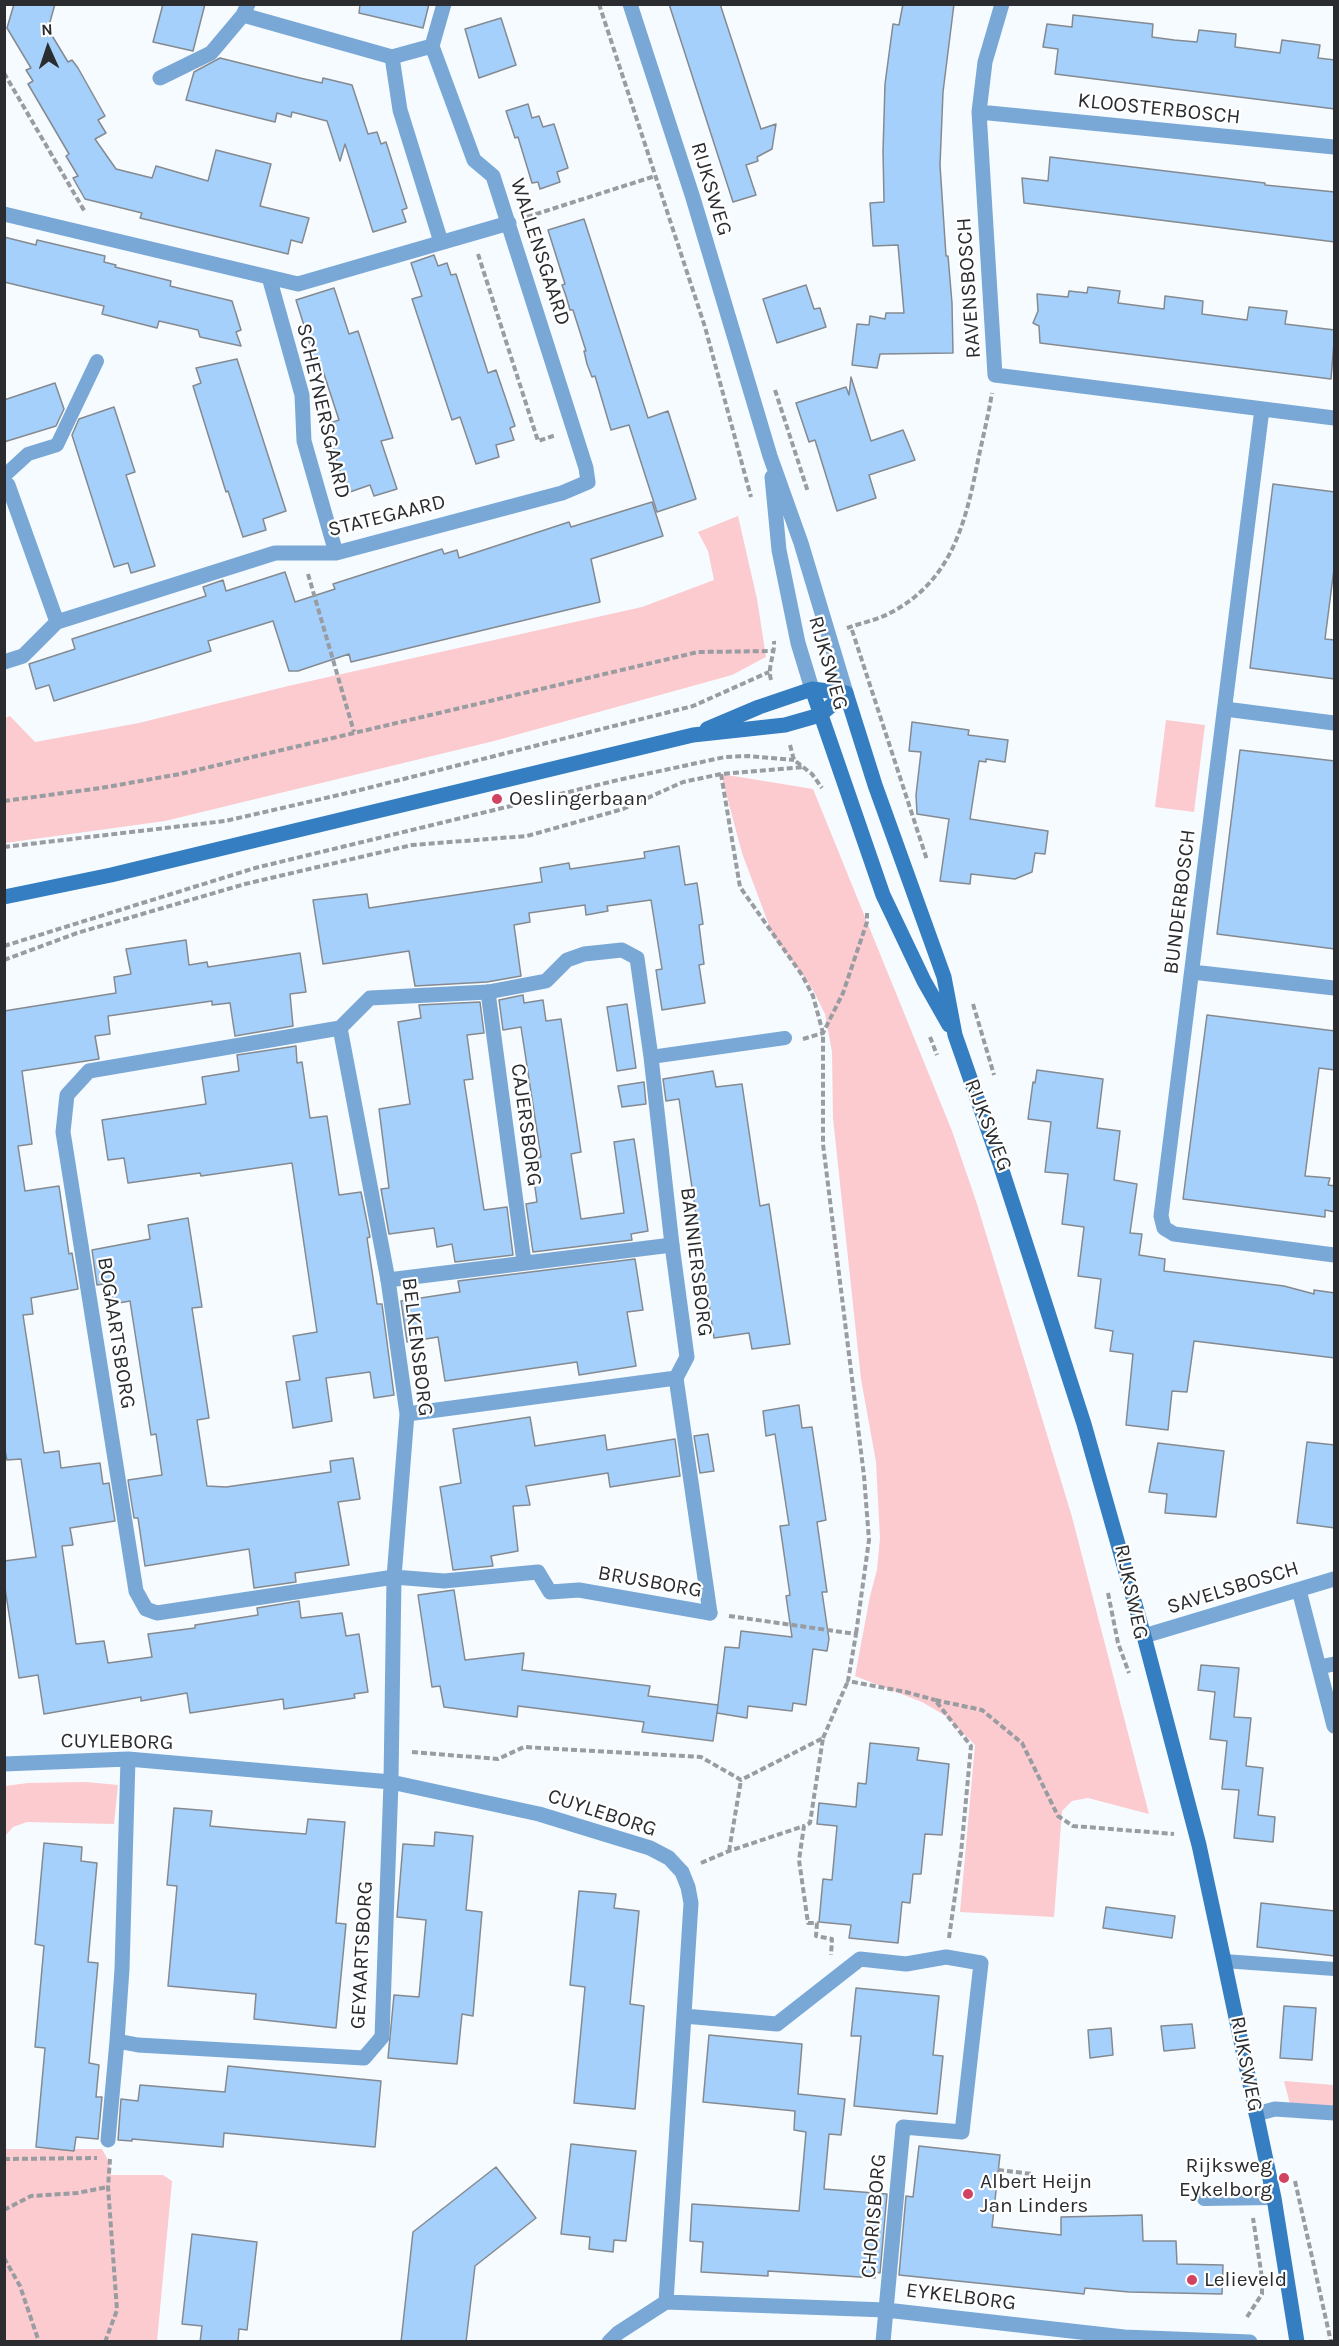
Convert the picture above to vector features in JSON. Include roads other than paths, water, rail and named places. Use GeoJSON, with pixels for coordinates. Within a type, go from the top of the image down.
{"type":"FeatureCollection","features":[{"type":"Feature","properties":{"kind":"main road"},"geometry":{"type":"LineString","coordinates":[[693,735],[812,688],[846,693]]}},
{"type":"Feature","properties":{"kind":"main road","name":"RIJKSWEG"},"geometry":{"type":"LineString","coordinates":[[812,688],[884,895],[924,981],[955,1035]]}},
{"type":"Feature","properties":{"kind":"main road"},"geometry":{"type":"LineString","coordinates":[[4,897],[111,875],[693,735],[784,725],[820,715],[846,693]]}},
{"type":"Feature","properties":{"kind":"main road","name":"RIJKSWEG"},"geometry":{"type":"LineString","coordinates":[[846,693],[875,785],[944,977],[955,1035],[1000,1164],[1084,1424],[1144,1636],[1199,1845],[1274,2198],[1297,2342]]}},
{"type":"Feature","properties":{"kind":"street"},"geometry":{"type":"LineString","coordinates":[[160,78],[211,53],[246,10],[392,57],[432,46],[444,4]]}},
{"type":"Feature","properties":{"kind":"street","name":"RIJKSWEG"},"geometry":{"type":"LineString","coordinates":[[630,4],[693,198],[846,693]]}},
{"type":"Feature","properties":{"kind":"street","name":"RAVENSBOSCH"},"geometry":{"type":"LineString","coordinates":[[1002,4],[985,62],[979,112],[995,375],[1335,417]]}},
{"type":"Feature","properties":{"kind":"street","name":"WALLENSGAARD"},"geometry":{"type":"LineString","coordinates":[[432,46],[474,160],[493,176],[574,430],[588,482]]}},
{"type":"Feature","properties":{"kind":"street"},"geometry":{"type":"LineString","coordinates":[[392,57],[400,111],[441,242]]}},
{"type":"Feature","properties":{"kind":"street","name":"KLOOSTERBOSCH"},"geometry":{"type":"LineString","coordinates":[[979,112],[1335,147]]}},
{"type":"Feature","properties":{"kind":"street"},"geometry":{"type":"LineString","coordinates":[[4,214],[298,284],[509,223]]}},
{"type":"Feature","properties":{"kind":"street","name":"SCHEYNERSGAARD"},"geometry":{"type":"LineString","coordinates":[[269,277],[302,395],[304,441],[336,553]]}},
{"type":"Feature","properties":{"kind":"street","name":"BUNDERBOSCH"},"geometry":{"type":"LineString","coordinates":[[1262,409],[1161,1216],[1164,1228],[1174,1234],[1335,1255]]}},
{"type":"Feature","properties":{"kind":"street","name":"RIJKSWEG"},"geometry":{"type":"LineString","coordinates":[[771,456],[778,550],[798,643],[812,688]]}},
{"type":"Feature","properties":{"kind":"street"},"geometry":{"type":"LineString","coordinates":[[4,482],[8,485],[57,622]]}},
{"type":"Feature","properties":{"kind":"street","name":"STATEGAARD"},"geometry":{"type":"LineString","coordinates":[[4,662],[23,656],[57,622],[275,553],[336,553],[562,493],[588,482]]}},
{"type":"Feature","properties":{"kind":"street"},"geometry":{"type":"LineString","coordinates":[[1225,709],[1335,723]]}},
{"type":"Feature","properties":{"kind":"street","name":"BANNIERSBORG"},"geometry":{"type":"LineString","coordinates":[[340,1028],[370,998],[488,992],[546,981],[567,960],[584,954],[621,950],[637,958],[687,1357],[676,1378]]}},
{"type":"Feature","properties":{"kind":"street"},"geometry":{"type":"LineString","coordinates":[[1192,972],[1335,988]]}},
{"type":"Feature","properties":{"kind":"street","name":"CAJERSBORG"},"geometry":{"type":"LineString","coordinates":[[488,992],[524,1262]]}},
{"type":"Feature","properties":{"kind":"street","name":"BELKENSBORG"},"geometry":{"type":"LineString","coordinates":[[340,1028],[388,1280],[407,1414],[394,1577],[391,1782]]}},
{"type":"Feature","properties":{"kind":"street","name":"BOGAARTSBORG"},"geometry":{"type":"LineString","coordinates":[[340,1028],[89,1071],[67,1095],[63,1132],[136,1591],[146,1609],[158,1613],[394,1577]]}},
{"type":"Feature","properties":{"kind":"street"},"geometry":{"type":"LineString","coordinates":[[388,1280],[672,1245]]}},
{"type":"Feature","properties":{"kind":"street"},"geometry":{"type":"LineString","coordinates":[[407,1414],[676,1378]]}},
{"type":"Feature","properties":{"kind":"street","name":"BRUSBORG"},"geometry":{"type":"LineString","coordinates":[[394,1577],[444,1581],[538,1572],[550,1592],[579,1590],[710,1613],[676,1378]]}},
{"type":"Feature","properties":{"kind":"street","name":"SAVELSBOSCH"},"geometry":{"type":"LineString","coordinates":[[1144,1636],[1335,1579]]}},
{"type":"Feature","properties":{"kind":"street"},"geometry":{"type":"LineString","coordinates":[[1299,1590],[1327,1666],[1335,1726]]}},
{"type":"Feature","properties":{"kind":"street"},"geometry":{"type":"LineString","coordinates":[[108,2140],[122,1969],[128,1759]]}},
{"type":"Feature","properties":{"kind":"street","name":"CUYLEBORG"},"geometry":{"type":"LineString","coordinates":[[4,1764],[128,1759],[391,1782],[539,1814],[650,1848],[669,1858],[682,1872],[688,1887],[691,1903],[684,2016]]}},
{"type":"Feature","properties":{"kind":"street","name":"GEYAARTSBORG"},"geometry":{"type":"LineString","coordinates":[[117,2040],[138,2045],[364,2058],[382,2037],[391,1782]]}},
{"type":"Feature","properties":{"kind":"street","name":"CHORISBORG"},"geometry":{"type":"LineString","coordinates":[[684,2016],[777,2024],[860,1959],[906,1964],[946,1957],[981,1963],[962,2132],[903,2127],[883,2342]]}},
{"type":"Feature","properties":{"kind":"street"},"geometry":{"type":"LineString","coordinates":[[609,2342],[618,2333],[666,2302],[684,2016]]}},
{"type":"Feature","properties":{"kind":"street"},"geometry":{"type":"LineString","coordinates":[[1256,2114],[1275,2109],[1335,2113]]}},
{"type":"Feature","properties":{"kind":"street","name":"EYKELBORG"},"geometry":{"type":"LineString","coordinates":[[666,2302],[886,2310],[1124,2337],[1250,2342]]}},
{"type":"Feature","properties":{"kind":"lane"},"geometry":{"type":"LineString","coordinates":[[4,476],[28,454],[57,445],[97,362]]}},
{"type":"Feature","properties":{"kind":"lane"},"geometry":{"type":"LineString","coordinates":[[651,1057],[785,1038]]}},
{"type":"Feature","properties":{"kind":"lane"},"geometry":{"type":"LineString","coordinates":[[1224,1961],[1335,1970]]}},
{"type":"Feature","properties":{"kind":"lane"},"geometry":{"type":"LineString","coordinates":[[1204,2199],[1274,2198]]}},
{"type":"Feature","properties":{"kind":"place","name":"Oeslingerbaan"},"geometry":{"type":"Point","coordinates":[497,799]}},
{"type":"Feature","properties":{"kind":"place","name":"Rijksweg Eykelborg"},"geometry":{"type":"Point","coordinates":[1284,2178]}},
{"type":"Feature","properties":{"kind":"place","name":"Albert Heijn Jan Linders"},"geometry":{"type":"Point","coordinates":[968,2194]}},
{"type":"Feature","properties":{"kind":"place","name":"Lelieveld"},"geometry":{"type":"Point","coordinates":[1192,2280]}}]}
